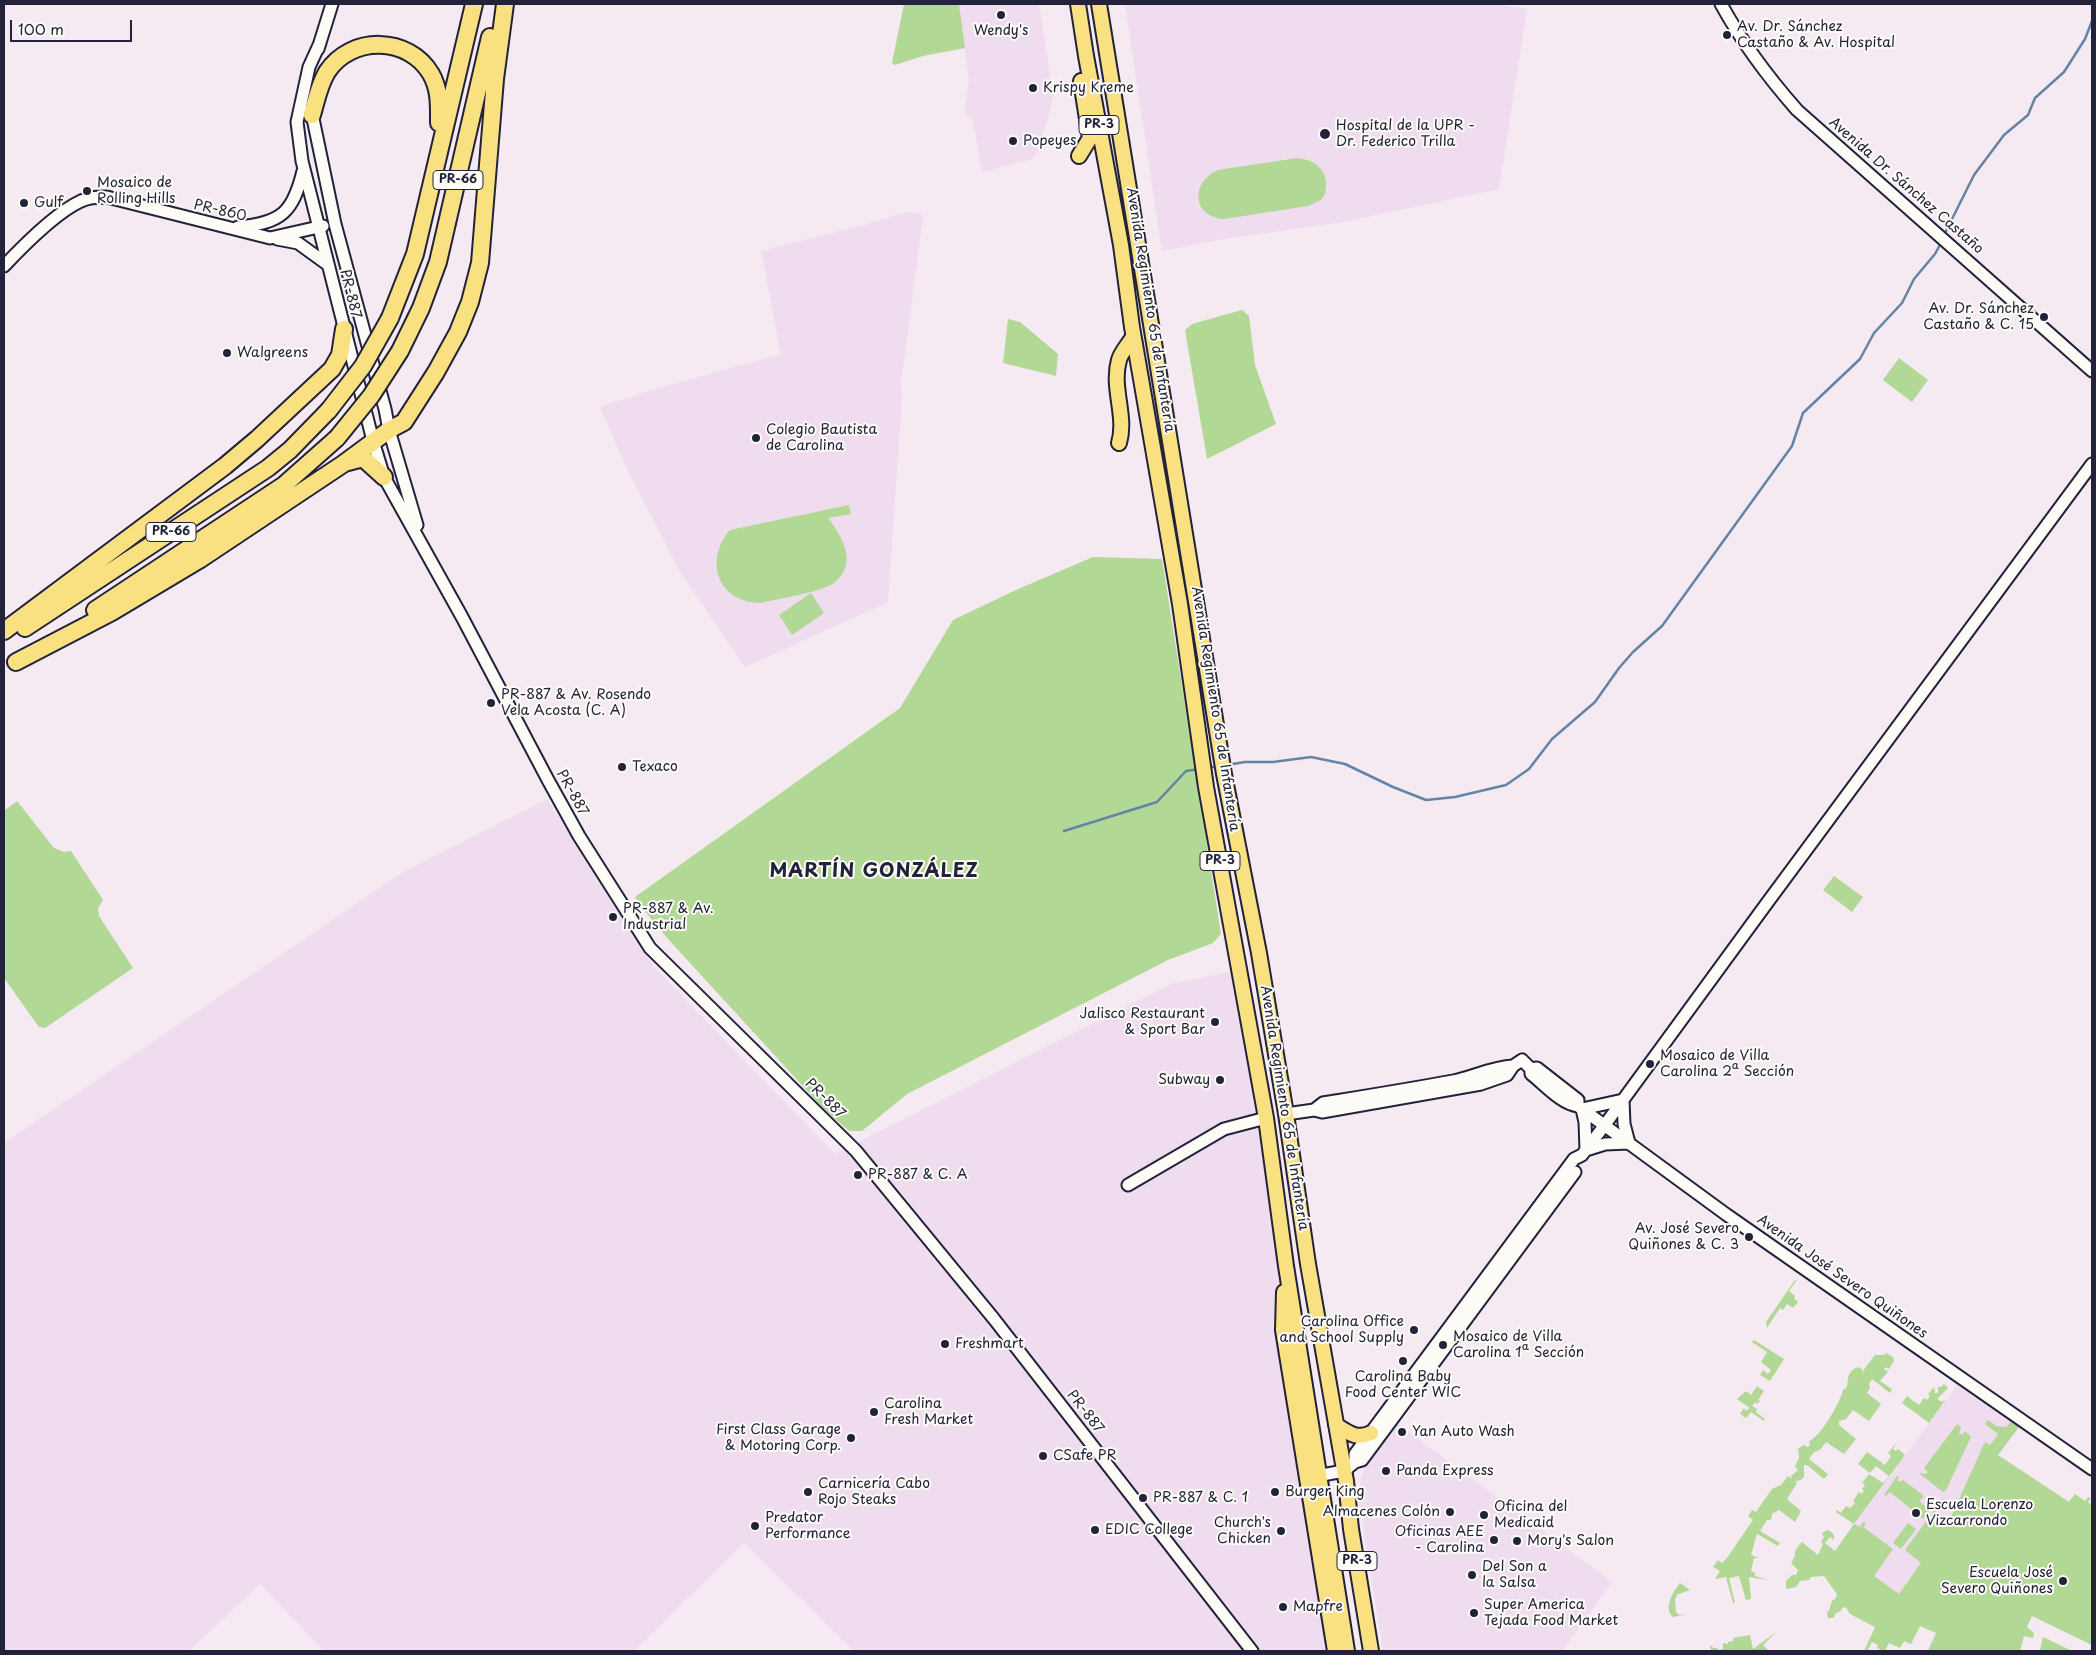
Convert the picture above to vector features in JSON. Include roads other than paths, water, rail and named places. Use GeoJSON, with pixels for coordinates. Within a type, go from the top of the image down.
{"type":"FeatureCollection","features":[{"type":"Feature","properties":{"kind":"highway","name":"PR-66"},"geometry":{"type":"LineString","coordinates":[[4,642],[268,468],[303,438],[329,410],[363,366],[390,318],[415,254],[474,4]]}},
{"type":"Feature","properties":{"kind":"highway","name":"PR-66"},"geometry":{"type":"LineString","coordinates":[[10,666],[264,500],[307,466],[337,438],[371,396],[400,351],[421,308],[438,262],[498,4]]}},
{"type":"Feature","properties":{"kind":"highway"},"geometry":{"type":"LineString","coordinates":[[10,666],[142,595],[199,560],[343,464],[389,430],[408,419],[458,332],[475,284],[481,254],[496,70],[505,4]]}},
{"type":"Feature","properties":{"kind":"highway"},"geometry":{"type":"LineString","coordinates":[[312,116],[327,72],[338,60],[361,47],[376,45],[393,46],[407,51],[419,59],[431,73],[435,82],[440,110],[439,147]]}},
{"type":"Feature","properties":{"kind":"highway"},"geometry":{"type":"LineString","coordinates":[[4,631],[225,466],[257,439],[332,369],[340,355],[344,329]]}},
{"type":"Feature","properties":{"kind":"highway"},"geometry":{"type":"LineString","coordinates":[[343,464],[363,458],[384,477]]}},
{"type":"Feature","properties":{"kind":"main road","name":"Avenida Regimiento 65 de Infantería"},"geometry":{"type":"LineString","coordinates":[[1078,4],[1121,245],[1133,337],[1180,604],[1206,787],[1266,1118],[1286,1266],[1283,1330],[1312,1477]]}},
{"type":"Feature","properties":{"kind":"main road","name":"Avenida Regimiento 65 de Infantería"},"geometry":{"type":"LineString","coordinates":[[1099,4],[1224,774],[1258,952],[1286,1114],[1308,1264],[1336,1425],[1349,1467],[1351,1529],[1372,1650]]}},
{"type":"Feature","properties":{"kind":"main road"},"geometry":{"type":"LineString","coordinates":[[1079,156],[1090,138],[1080,72],[1086,56]]}},
{"type":"Feature","properties":{"kind":"main road"},"geometry":{"type":"LineString","coordinates":[[1119,443],[1123,431],[1116,374],[1119,358],[1133,337]]}},
{"type":"Feature","properties":{"kind":"main road"},"geometry":{"type":"LineString","coordinates":[[1336,1425],[1353,1436],[1362,1438],[1371,1433]]}},
{"type":"Feature","properties":{"kind":"main road"},"geometry":{"type":"LineString","coordinates":[[1312,1477],[1335,1651]]}},
{"type":"Feature","properties":{"kind":"main road","name":"PR-3"},"geometry":{"type":"LineString","coordinates":[[1312,1477],[1347,1651]]}},
{"type":"Feature","properties":{"kind":"street","name":"PR-887"},"geometry":{"type":"LineString","coordinates":[[332,4],[316,60],[310,102],[312,116],[335,224],[389,430],[422,543]]}},
{"type":"Feature","properties":{"kind":"street","name":"Avenida Dr. Sánchez Castaño"},"geometry":{"type":"LineString","coordinates":[[1721,4],[1744,45],[1797,110],[2092,371]]}},
{"type":"Feature","properties":{"kind":"street","name":"PR-887"},"geometry":{"type":"LineString","coordinates":[[320,43],[309,67],[297,122],[303,169],[384,477],[422,543],[579,836],[650,948],[856,1151],[994,1319],[1252,1651]]}},
{"type":"Feature","properties":{"kind":"street"},"geometry":{"type":"LineString","coordinates":[[227,228],[252,226],[269,221],[288,211],[294,202],[303,169]]}},
{"type":"Feature","properties":{"kind":"street","name":"PR-860"},"geometry":{"type":"LineString","coordinates":[[4,266],[25,243],[63,213],[80,202],[93,197],[107,197],[270,238],[335,224]]}},
{"type":"Feature","properties":{"kind":"street"},"geometry":{"type":"LineString","coordinates":[[270,238],[298,243],[327,264]]}},
{"type":"Feature","properties":{"kind":"street"},"geometry":{"type":"LineString","coordinates":[[1584,1152],[2092,464]]}},
{"type":"Feature","properties":{"kind":"street","name":"Avenida José Severo Quiñones"},"geometry":{"type":"LineString","coordinates":[[1286,1114],[1314,1110],[1322,1112],[1347,1103],[1436,1088],[1500,1067],[1513,1066],[1522,1060],[1531,1069],[1537,1068],[1564,1095],[1578,1100],[1580,1108],[1727,1215],[2092,1469]]}},
{"type":"Feature","properties":{"kind":"street"},"geometry":{"type":"LineString","coordinates":[[1312,1477],[1349,1467],[1362,1460],[1581,1163],[1584,1152],[1585,1122],[1580,1108],[1623,1100]]}},
{"type":"Feature","properties":{"kind":"street"},"geometry":{"type":"LineString","coordinates":[[1349,1467],[1355,1454],[1574,1159],[1584,1152],[1605,1144],[1629,1143],[1624,1124],[1623,1100]]}},
{"type":"Feature","properties":{"kind":"street"},"geometry":{"type":"LineString","coordinates":[[1128,1185],[1224,1129],[1266,1118]]}},
{"type":"Feature","properties":{"kind":"waterway"},"geometry":{"type":"LineString","coordinates":[[1944,235],[1974,175],[2004,135],[2028,115],[2035,98],[2064,72],[2085,39],[2092,21]]}},
{"type":"Feature","properties":{"kind":"waterway"},"geometry":{"type":"LineString","coordinates":[[1227,765],[1311,757],[1345,764],[1393,787],[1426,800],[1455,797],[1506,785],[1529,769],[1552,739],[1595,702],[1633,652],[1662,626],[1792,446],[1803,413],[1860,359],[1874,333],[1902,303],[1914,279],[1935,254],[1941,243]]}},
{"type":"Feature","properties":{"kind":"waterway"},"geometry":{"type":"LineString","coordinates":[[1207,768],[1219,766]]}},
{"type":"Feature","properties":{"kind":"waterway"},"geometry":{"type":"LineString","coordinates":[[1064,831],[1157,802],[1186,771],[1199,769]]}},
{"type":"Feature","properties":{"kind":"place","name":"Wendy's"},"geometry":{"type":"Point","coordinates":[1001,15]}},
{"type":"Feature","properties":{"kind":"place","name":"Av. Dr. Sánchez Castaño & Av. Hospital"},"geometry":{"type":"Point","coordinates":[1727,35]}},
{"type":"Feature","properties":{"kind":"place","name":"Krispy Kreme"},"geometry":{"type":"Point","coordinates":[1033,88]}},
{"type":"Feature","properties":{"kind":"place","name":"Hospital de la UPR - Dr. Federico Trilla"},"geometry":{"type":"Point","coordinates":[1325,134]}},
{"type":"Feature","properties":{"kind":"place","name":"Popeyes"},"geometry":{"type":"Point","coordinates":[1013,141]}},
{"type":"Feature","properties":{"kind":"place","name":"Mosaico de Rolling Hills"},"geometry":{"type":"Point","coordinates":[87,191]}},
{"type":"Feature","properties":{"kind":"place","name":"Gulf"},"geometry":{"type":"Point","coordinates":[24,203]}},
{"type":"Feature","properties":{"kind":"place","name":"Av. Dr. Sánchez Castaño & C. 15"},"geometry":{"type":"Point","coordinates":[2044,317]}},
{"type":"Feature","properties":{"kind":"place","name":"Walgreens"},"geometry":{"type":"Point","coordinates":[227,353]}},
{"type":"Feature","properties":{"kind":"place","name":"Colegio Bautista de Carolina"},"geometry":{"type":"Point","coordinates":[756,438]}},
{"type":"Feature","properties":{"kind":"place","name":"PR-887 & Av. Rosendo Vela Acosta (C. A)"},"geometry":{"type":"Point","coordinates":[491,703]}},
{"type":"Feature","properties":{"kind":"place","name":"Texaco"},"geometry":{"type":"Point","coordinates":[622,767]}},
{"type":"Feature","properties":{"kind":"place","name":"PR-887 & Av. Industrial"},"geometry":{"type":"Point","coordinates":[613,917]}},
{"type":"Feature","properties":{"kind":"place","name":"Jalisco Restaurant & Sport Bar"},"geometry":{"type":"Point","coordinates":[1215,1022]}},
{"type":"Feature","properties":{"kind":"place","name":"Mosaico de Villa Carolina 2ª Sección"},"geometry":{"type":"Point","coordinates":[1650,1064]}},
{"type":"Feature","properties":{"kind":"place","name":"Subway"},"geometry":{"type":"Point","coordinates":[1220,1080]}},
{"type":"Feature","properties":{"kind":"place","name":"PR-887 & C. A"},"geometry":{"type":"Point","coordinates":[858,1175]}},
{"type":"Feature","properties":{"kind":"place","name":"Av. José Severo Quiñones & C. 3"},"geometry":{"type":"Point","coordinates":[1749,1237]}},
{"type":"Feature","properties":{"kind":"place","name":"Carolina Office and School Supply"},"geometry":{"type":"Point","coordinates":[1414,1330]}},
{"type":"Feature","properties":{"kind":"place","name":"Freshmart"},"geometry":{"type":"Point","coordinates":[945,1344]}},
{"type":"Feature","properties":{"kind":"place","name":"Mosaico de Villa Carolina 1ª Sección"},"geometry":{"type":"Point","coordinates":[1443,1345]}},
{"type":"Feature","properties":{"kind":"place","name":"Carolina Baby Food Center WIC"},"geometry":{"type":"Point","coordinates":[1403,1361]}},
{"type":"Feature","properties":{"kind":"place","name":"Carolina Fresh Market"},"geometry":{"type":"Point","coordinates":[874,1412]}},
{"type":"Feature","properties":{"kind":"place","name":"Yan Auto Wash"},"geometry":{"type":"Point","coordinates":[1402,1432]}},
{"type":"Feature","properties":{"kind":"place","name":"First Class Garage & Motoring Corp."},"geometry":{"type":"Point","coordinates":[851,1438]}},
{"type":"Feature","properties":{"kind":"place","name":"CSafe PR"},"geometry":{"type":"Point","coordinates":[1043,1456]}},
{"type":"Feature","properties":{"kind":"place","name":"Panda Express"},"geometry":{"type":"Point","coordinates":[1386,1471]}},
{"type":"Feature","properties":{"kind":"place","name":"Carnicería Cabo Rojo Steaks"},"geometry":{"type":"Point","coordinates":[808,1492]}},
{"type":"Feature","properties":{"kind":"place","name":"Burger King"},"geometry":{"type":"Point","coordinates":[1275,1492]}},
{"type":"Feature","properties":{"kind":"place","name":"PR-887 & C. 1"},"geometry":{"type":"Point","coordinates":[1143,1498]}},
{"type":"Feature","properties":{"kind":"place","name":"Almacenes Colón"},"geometry":{"type":"Point","coordinates":[1450,1512]}},
{"type":"Feature","properties":{"kind":"place","name":"Escuela Lorenzo Vizcarrondo"},"geometry":{"type":"Point","coordinates":[1916,1513]}},
{"type":"Feature","properties":{"kind":"place","name":"Oficina del Medicaid"},"geometry":{"type":"Point","coordinates":[1484,1515]}},
{"type":"Feature","properties":{"kind":"place","name":"Predator Performance"},"geometry":{"type":"Point","coordinates":[755,1526]}},
{"type":"Feature","properties":{"kind":"place","name":"EDIC College"},"geometry":{"type":"Point","coordinates":[1095,1530]}},
{"type":"Feature","properties":{"kind":"place","name":"Church's Chicken"},"geometry":{"type":"Point","coordinates":[1281,1531]}},
{"type":"Feature","properties":{"kind":"place","name":"Oficinas AEE - Carolina"},"geometry":{"type":"Point","coordinates":[1494,1540]}},
{"type":"Feature","properties":{"kind":"place","name":"Mory's Salon"},"geometry":{"type":"Point","coordinates":[1517,1541]}},
{"type":"Feature","properties":{"kind":"place","name":"Del Son a la Salsa"},"geometry":{"type":"Point","coordinates":[1472,1575]}},
{"type":"Feature","properties":{"kind":"place","name":"Escuela José Severo Quiñones"},"geometry":{"type":"Point","coordinates":[2063,1581]}},
{"type":"Feature","properties":{"kind":"place","name":"Mapfre"},"geometry":{"type":"Point","coordinates":[1283,1607]}},
{"type":"Feature","properties":{"kind":"place","name":"Super America Tejada Food Market"},"geometry":{"type":"Point","coordinates":[1474,1613]}},
{"type":"Feature","properties":{"kind":"district","name":"MARTÍN GONZÁLEZ"},"geometry":{"type":"Point","coordinates":[874,872]}}]}
